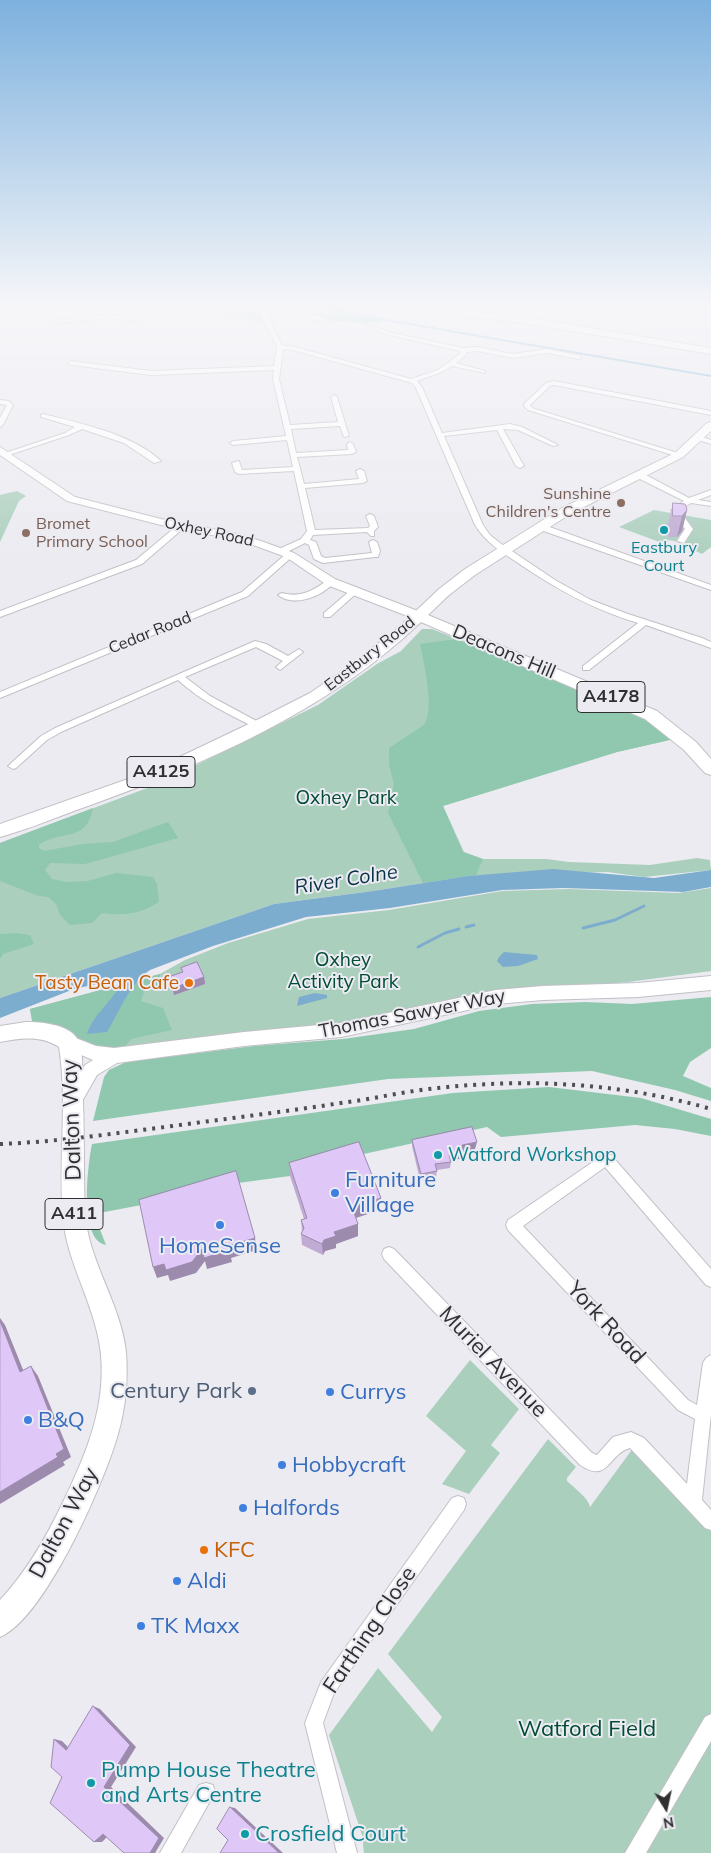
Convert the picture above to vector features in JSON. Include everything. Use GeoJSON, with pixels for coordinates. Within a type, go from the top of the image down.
{"type":"FeatureCollection","features":[{"type":"Feature","properties":{"kind":"main road","name":"Eastbury Road"},"geometry":{"type":"LineString","coordinates":[[0,832],[130,786],[259,726],[315,696],[356,668],[470,572],[566,511],[641,476],[679,455],[711,425]]}},
{"type":"Feature","properties":{"kind":"main road","name":"Deacons Hill"},"geometry":{"type":"LineString","coordinates":[[419,616],[651,714],[710,766]]}},
{"type":"Feature","properties":{"kind":"main road","name":"Dalton Way"},"geometry":{"type":"LineString","coordinates":[[0,1034],[24,1030],[39,1030],[58,1036],[68,1042],[72,1063],[74,1097],[74,1218],[85,1263],[104,1311],[113,1350],[114,1392],[103,1446],[92,1476],[67,1526],[34,1582],[0,1622]]}},
{"type":"Feature","properties":{"kind":"street"},"geometry":{"type":"LineString","coordinates":[[279,392],[301,486],[308,537],[313,544],[317,557],[329,560],[374,555],[376,551],[372,536],[374,527],[370,516]]}},
{"type":"Feature","properties":{"kind":"street"},"geometry":{"type":"LineString","coordinates":[[421,392],[482,532],[504,551],[562,589],[610,612],[695,637],[711,645]]}},
{"type":"Feature","properties":{"kind":"street"},"geometry":{"type":"LineString","coordinates":[[539,392],[526,405],[530,409],[679,455]]}},
{"type":"Feature","properties":{"kind":"street"},"geometry":{"type":"LineString","coordinates":[[602,392],[711,414]]}},
{"type":"Feature","properties":{"kind":"street"},"geometry":{"type":"LineString","coordinates":[[334,397],[346,436]]}},
{"type":"Feature","properties":{"kind":"street"},"geometry":{"type":"LineString","coordinates":[[0,402],[7,402],[10,405],[0,425]]}},
{"type":"Feature","properties":{"kind":"street"},"geometry":{"type":"LineString","coordinates":[[43,416],[81,426],[126,442],[157,461]]}},
{"type":"Feature","properties":{"kind":"street"},"geometry":{"type":"LineString","coordinates":[[286,427],[342,424]]}},
{"type":"Feature","properties":{"kind":"street"},"geometry":{"type":"LineString","coordinates":[[4,452],[66,434],[81,426]]}},
{"type":"Feature","properties":{"kind":"street"},"geometry":{"type":"LineString","coordinates":[[439,434],[498,428],[520,428],[555,445]]}},
{"type":"Feature","properties":{"kind":"street"},"geometry":{"type":"LineString","coordinates":[[498,428],[520,466]]}},
{"type":"Feature","properties":{"kind":"street"},"geometry":{"type":"LineString","coordinates":[[233,433],[230,438],[232,446],[289,438]]}},
{"type":"Feature","properties":{"kind":"street"},"geometry":{"type":"LineString","coordinates":[[698,438],[711,442]]}},
{"type":"Feature","properties":{"kind":"street"},"geometry":{"type":"LineString","coordinates":[[293,455],[352,452],[350,444]]}},
{"type":"Feature","properties":{"kind":"street","name":"Oxhey Road"},"geometry":{"type":"LineString","coordinates":[[4,452],[70,500],[182,526],[229,534],[286,553],[330,582],[419,616]]}},
{"type":"Feature","properties":{"kind":"street"},"geometry":{"type":"LineString","coordinates":[[236,463],[239,472],[296,468]]}},
{"type":"Feature","properties":{"kind":"street"},"geometry":{"type":"LineString","coordinates":[[301,486],[363,482],[360,471]]}},
{"type":"Feature","properties":{"kind":"street"},"geometry":{"type":"LineString","coordinates":[[641,476],[688,500],[711,504]]}},
{"type":"Feature","properties":{"kind":"street"},"geometry":{"type":"LineString","coordinates":[[681,541],[689,529],[675,510],[688,500],[699,498],[711,492]]}},
{"type":"Feature","properties":{"kind":"street"},"geometry":{"type":"LineString","coordinates":[[0,614],[139,562],[182,526]]}},
{"type":"Feature","properties":{"kind":"street"},"geometry":{"type":"LineString","coordinates":[[541,527],[711,588]]}},
{"type":"Feature","properties":{"kind":"street"},"geometry":{"type":"LineString","coordinates":[[308,537],[372,536]]}},
{"type":"Feature","properties":{"kind":"street","name":"Cedar Road"},"geometry":{"type":"LineString","coordinates":[[0,695],[245,594],[286,553],[308,537]]}},
{"type":"Feature","properties":{"kind":"street"},"geometry":{"type":"LineString","coordinates":[[282,595],[305,598],[330,582]]}},
{"type":"Feature","properties":{"kind":"street"},"geometry":{"type":"LineString","coordinates":[[327,615],[355,591]]}},
{"type":"Feature","properties":{"kind":"street"},"geometry":{"type":"LineString","coordinates":[[586,668],[644,623]]}},
{"type":"Feature","properties":{"kind":"street"},"geometry":{"type":"LineString","coordinates":[[13,766],[53,733],[255,644],[263,646],[288,660]]}},
{"type":"Feature","properties":{"kind":"street"},"geometry":{"type":"LineString","coordinates":[[280,667],[299,652]]}},
{"type":"Feature","properties":{"kind":"street"},"geometry":{"type":"LineString","coordinates":[[180,676],[194,690],[259,726]]}},
{"type":"Feature","properties":{"kind":"street","name":"Thomas Sawyer Way"},"geometry":{"type":"LineString","coordinates":[[68,1042],[94,1053],[114,1056],[244,1039],[342,1030],[496,997],[543,993],[638,990],[711,983]]}},
{"type":"Feature","properties":{"kind":"street","name":"Thomas Sawyer Way"},"geometry":{"type":"LineString","coordinates":[[74,1097],[91,1070],[114,1056]]}},
{"type":"Feature","properties":{"kind":"street","name":"York Road"},"geometry":{"type":"LineString","coordinates":[[703,1415],[683,1406],[513,1225],[606,1159],[711,1280]]}},
{"type":"Feature","properties":{"kind":"street","name":"Muriel Avenue"},"geometry":{"type":"LineString","coordinates":[[389,1254],[586,1459],[592,1463],[600,1463],[619,1443],[631,1440],[638,1444],[693,1503]]}},
{"type":"Feature","properties":{"kind":"street"},"geometry":{"type":"LineString","coordinates":[[711,1363],[693,1503],[711,1522]]}},
{"type":"Feature","properties":{"kind":"street","name":"Farthing Close"},"geometry":{"type":"LineString","coordinates":[[348,1853],[314,1723],[327,1688],[458,1504]]}},
{"type":"Feature","properties":{"kind":"street"},"geometry":{"type":"LineString","coordinates":[[635,1853],[711,1723]]}},
{"type":"Feature","properties":{"kind":"street"},"geometry":{"type":"LineString","coordinates":[[170,1853],[206,1792]]}},
{"type":"Feature","properties":{"kind":"green space"},"geometry":{"type":"Polygon","coordinates":[[[17,491],[26,496],[19,501],[0,542],[0,495],[17,491]]]}},
{"type":"Feature","properties":{"kind":"green space"},"geometry":{"type":"Polygon","coordinates":[[[654,510],[711,520],[711,547],[702,554],[675,541],[666,540],[662,543],[619,527],[654,510]]]}},
{"type":"Feature","properties":{"kind":"green space","name":"Oxhey Park"},"geometry":{"type":"Polygon","coordinates":[[[422,629],[432,629],[612,701],[674,739],[617,752],[443,806],[464,852],[483,859],[546,859],[569,862],[650,865],[697,858],[710,860],[711,870],[644,877],[607,872],[468,876],[274,904],[0,998],[0,843],[158,784],[318,705],[377,664],[401,651],[422,629]]]}},
{"type":"Feature","properties":{"kind":"green space"},"geometry":{"type":"Polygon","coordinates":[[[456,639],[653,719],[674,739],[617,752],[443,806],[463,852],[483,859],[476,875],[423,883],[388,813],[394,784],[389,765],[389,748],[424,725],[427,718],[429,708],[428,686],[420,644],[456,639]]]}},
{"type":"Feature","properties":{"kind":"green space"},"geometry":{"type":"Polygon","coordinates":[[[93,808],[90,819],[85,827],[72,834],[47,840],[39,845],[39,848],[44,851],[82,844],[113,842],[168,822],[178,838],[85,864],[50,863],[45,870],[52,879],[66,882],[88,881],[116,873],[153,877],[157,884],[159,902],[152,906],[132,913],[102,913],[92,923],[70,925],[60,915],[56,904],[48,897],[39,896],[0,881],[0,843],[93,808]]]}},
{"type":"Feature","properties":{"kind":"green space","name":"Oxhey Activity Park"},"geometry":{"type":"Polygon","coordinates":[[[711,888],[711,971],[568,988],[384,1019],[123,1049],[87,1047],[72,1032],[33,1026],[30,1009],[160,974],[185,960],[228,943],[308,919],[389,910],[502,891],[569,889],[678,893],[711,888]]]}},
{"type":"Feature","properties":{"kind":"green space"},"geometry":{"type":"Polygon","coordinates":[[[0,934],[30,935],[34,944],[3,954],[0,959],[0,934]]]}},
{"type":"Feature","properties":{"kind":"green space"},"geometry":{"type":"Polygon","coordinates":[[[160,974],[160,985],[145,989],[141,1001],[163,1008],[172,1030],[131,1039],[123,1049],[87,1047],[72,1032],[33,1026],[30,1009],[160,974]]]}},
{"type":"Feature","properties":{"kind":"green space"},"geometry":{"type":"Polygon","coordinates":[[[711,997],[711,1048],[690,1062],[683,1076],[711,1088],[711,1101],[675,1090],[592,1071],[388,1079],[93,1121],[104,1077],[109,1070],[126,1062],[254,1046],[343,1039],[414,1029],[479,1011],[532,1004],[586,1002],[632,1004],[711,997]]]}},
{"type":"Feature","properties":{"kind":"green space"},"geometry":{"type":"Polygon","coordinates":[[[549,1087],[641,1098],[711,1119],[711,1136],[675,1129],[635,1125],[501,1137],[487,1127],[359,1155],[290,1176],[238,1183],[173,1199],[94,1214],[106,1245],[97,1240],[91,1230],[88,1216],[87,1183],[92,1144],[453,1093],[549,1087]]]}},
{"type":"Feature","properties":{"kind":"green space"},"geometry":{"type":"Polygon","coordinates":[[[470,1360],[519,1409],[491,1445],[500,1453],[469,1494],[442,1484],[466,1451],[426,1416],[470,1360]]]}},
{"type":"Feature","properties":{"kind":"green space","name":"Watford Field"},"geometry":{"type":"Polygon","coordinates":[[[548,1439],[576,1467],[567,1478],[567,1481],[584,1496],[590,1507],[639,1440],[711,1511],[711,1853],[364,1853],[362,1835],[329,1735],[378,1668],[432,1732],[442,1717],[388,1654],[548,1439]]]}},
{"type":"Feature","properties":{"kind":"water"},"geometry":{"type":"Polygon","coordinates":[[[553,869],[654,878],[711,870],[711,887],[683,892],[564,888],[502,890],[390,908],[306,917],[213,946],[150,970],[131,990],[107,1032],[87,1034],[94,1020],[119,987],[122,981],[120,979],[74,989],[0,1018],[0,998],[274,904],[468,876],[553,869]]]}},
{"type":"Feature","properties":{"kind":"water"},"geometry":{"type":"Polygon","coordinates":[[[504,952],[537,955],[538,959],[518,966],[503,967],[497,961],[504,952]]]}},
{"type":"Feature","properties":{"kind":"water"},"geometry":{"type":"Polygon","coordinates":[[[315,993],[327,995],[327,998],[297,1006],[299,997],[315,993]]]}},
{"type":"Feature","properties":{"kind":"building"},"geometry":{"type":"Polygon","coordinates":[[[673,503],[685,504],[687,510],[682,516],[673,516],[673,503]]]}},
{"type":"Feature","properties":{"kind":"building"},"geometry":{"type":"Polygon","coordinates":[[[197,962],[204,977],[173,988],[168,977],[183,972],[181,968],[197,962]]]}},
{"type":"Feature","properties":{"kind":"building","name":"Watford Workshop"},"geometry":{"type":"Polygon","coordinates":[[[472,1127],[477,1142],[462,1145],[464,1152],[449,1155],[451,1162],[435,1164],[437,1171],[421,1174],[412,1140],[472,1127]]]}},
{"type":"Feature","properties":{"kind":"building","name":"Furniture Village"},"geometry":{"type":"Polygon","coordinates":[[[359,1142],[381,1198],[352,1207],[358,1224],[334,1232],[336,1236],[324,1240],[322,1244],[301,1234],[304,1228],[301,1220],[307,1218],[289,1163],[359,1142]]]}},
{"type":"Feature","properties":{"kind":"building"},"geometry":{"type":"Polygon","coordinates":[[[236,1171],[255,1238],[228,1246],[230,1250],[204,1258],[202,1249],[192,1262],[166,1270],[164,1264],[153,1267],[139,1200],[236,1171]]]}},
{"type":"Feature","properties":{"kind":"building","name":"B&Q"},"geometry":{"type":"Polygon","coordinates":[[[0,1321],[20,1372],[31,1366],[64,1449],[56,1454],[58,1457],[0,1492],[0,1321]]]}},
{"type":"Feature","properties":{"kind":"building","name":"Pump House Theatre and Arts Centre"},"geometry":{"type":"Polygon","coordinates":[[[93,1706],[130,1745],[104,1787],[159,1838],[150,1853],[124,1853],[103,1834],[94,1842],[50,1803],[62,1777],[51,1767],[54,1739],[66,1750],[93,1706]]]}},
{"type":"Feature","properties":{"kind":"building","name":"Crosfield Court"},"geometry":{"type":"Polygon","coordinates":[[[230,1807],[279,1853],[220,1853],[228,1840],[217,1829],[230,1807]]]}},
{"type":"Feature","properties":{"kind":"waterway"},"geometry":{"type":"LineString","coordinates":[[583,928],[615,920],[644,906]]}},
{"type":"Feature","properties":{"kind":"waterway"},"geometry":{"type":"LineString","coordinates":[[466,927],[474,925]]}},
{"type":"Feature","properties":{"kind":"waterway"},"geometry":{"type":"LineString","coordinates":[[418,947],[445,933],[459,929]]}},
{"type":"Feature","properties":{"kind":"railway"},"geometry":{"type":"LineString","coordinates":[[0,1144],[103,1135],[297,1109],[426,1089],[507,1083],[542,1083],[610,1088],[677,1100],[711,1109]]}},
{"type":"Feature","properties":{"kind":"place","name":"Sunshine Children's Centre"},"geometry":{"type":"Point","coordinates":[621,503]}},
{"type":"Feature","properties":{"kind":"place","name":"Eastbury Court"},"geometry":{"type":"Point","coordinates":[664,530]}},
{"type":"Feature","properties":{"kind":"place","name":"Bromet Primary School"},"geometry":{"type":"Point","coordinates":[26,533]}},
{"type":"Feature","properties":{"kind":"place","name":"Tasty Bean Cafe"},"geometry":{"type":"Point","coordinates":[189,983]}},
{"type":"Feature","properties":{"kind":"place","name":"Watford Workshop"},"geometry":{"type":"Point","coordinates":[438,1155]}},
{"type":"Feature","properties":{"kind":"place","name":"Furniture Village"},"geometry":{"type":"Point","coordinates":[335,1193]}},
{"type":"Feature","properties":{"kind":"place","name":"HomeSense"},"geometry":{"type":"Point","coordinates":[220,1225]}},
{"type":"Feature","properties":{"kind":"place","name":"Century Park"},"geometry":{"type":"Point","coordinates":[252,1391]}},
{"type":"Feature","properties":{"kind":"place","name":"Currys"},"geometry":{"type":"Point","coordinates":[330,1392]}},
{"type":"Feature","properties":{"kind":"place","name":"B&Q"},"geometry":{"type":"Point","coordinates":[28,1420]}},
{"type":"Feature","properties":{"kind":"place","name":"Hobbycraft"},"geometry":{"type":"Point","coordinates":[282,1465]}},
{"type":"Feature","properties":{"kind":"place","name":"Halfords"},"geometry":{"type":"Point","coordinates":[243,1508]}},
{"type":"Feature","properties":{"kind":"place","name":"KFC"},"geometry":{"type":"Point","coordinates":[204,1550]}},
{"type":"Feature","properties":{"kind":"place","name":"Aldi"},"geometry":{"type":"Point","coordinates":[177,1581]}},
{"type":"Feature","properties":{"kind":"place","name":"TK Maxx"},"geometry":{"type":"Point","coordinates":[141,1626]}},
{"type":"Feature","properties":{"kind":"place","name":"Pump House Theatre and Arts Centre"},"geometry":{"type":"Point","coordinates":[91,1783]}},
{"type":"Feature","properties":{"kind":"place","name":"Crosfield Court"},"geometry":{"type":"Point","coordinates":[245,1834]}},
{"type":"Feature","properties":{"kind":"water label","name":"River Colne"},"geometry":{"type":"Point","coordinates":[346,880]}}]}
